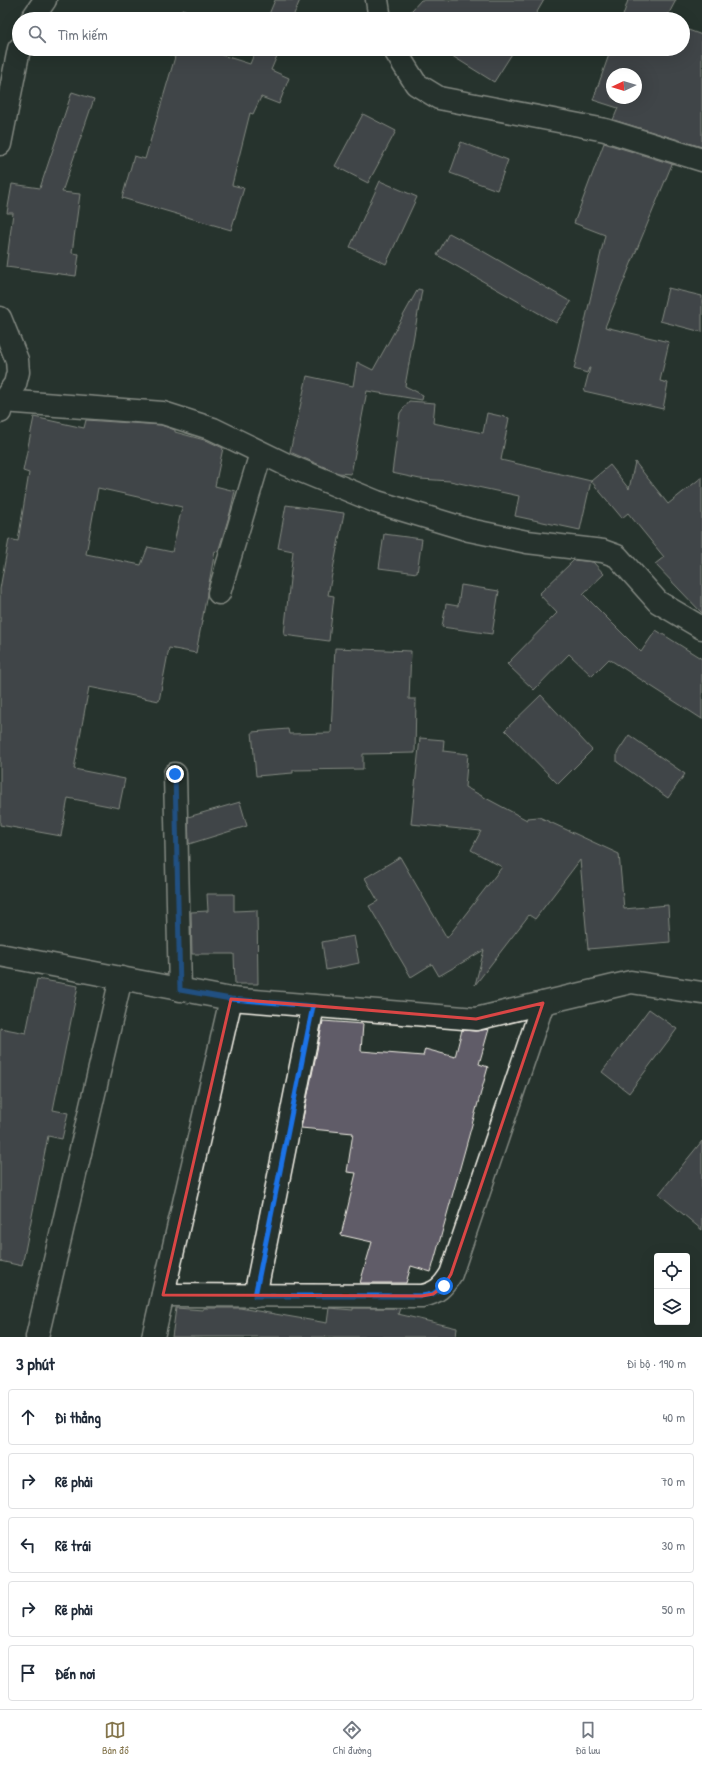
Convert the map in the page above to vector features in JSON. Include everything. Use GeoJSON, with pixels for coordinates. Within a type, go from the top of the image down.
{"type":"FeatureCollection","features":[{"type":"Feature","properties":{"kind":"street"},"geometry":{"type":"LineString","coordinates":[[37,12],[45,0]]}},
{"type":"Feature","properties":{"kind":"street"},"geometry":{"type":"LineString","coordinates":[[377,0],[379,12]]}},
{"type":"Feature","properties":{"kind":"street"},"geometry":{"type":"LineString","coordinates":[[0,144],[18,56]]}},
{"type":"Feature","properties":{"kind":"street"},"geometry":{"type":"LineString","coordinates":[[398,56],[416,84],[439,98],[605,130],[702,160]]}},
{"type":"Feature","properties":{"kind":"street"},"geometry":{"type":"LineString","coordinates":[[0,318],[17,360],[18,372],[15,384],[2,406],[163,413],[212,429],[261,452],[377,502],[469,530],[527,542],[603,551],[617,556],[658,602],[702,628]]}},
{"type":"Feature","properties":{"kind":"street"},"geometry":{"type":"LineString","coordinates":[[218,593],[261,452]]}},
{"type":"Feature","properties":{"kind":"street"},"geometry":{"type":"LineString","coordinates":[[175,774],[180,990]]}},
{"type":"Feature","properties":{"kind":"street"},"geometry":{"type":"LineString","coordinates":[[0,955],[231,999],[476,1019],[631,982],[702,993]]}},
{"type":"Feature","properties":{"kind":"street"},"geometry":{"type":"LineString","coordinates":[[37,1337],[121,978]]}},
{"type":"Feature","properties":{"kind":"street"},"geometry":{"type":"LineString","coordinates":[[153,1337],[231,999]]}},
{"type":"Feature","properties":{"kind":"street"},"geometry":{"type":"LineString","coordinates":[[163,1295],[422,1296],[433,1294],[444,1286],[450,1274],[543,1003]]}},
{"type":"Feature","properties":{"kind":"street"},"geometry":{"type":"LineString","coordinates":[[255,1296],[313,1006]]}},
{"type":"Feature","properties":{"kind":"highlighted area"},"geometry":{"type":"Polygon","coordinates":[[[231,999],[476,1019],[543,1003],[451,1274],[444,1286],[433,1294],[422,1296],[163,1295],[231,999]]]}},
{"type":"Feature","properties":{"kind":"building"},"geometry":{"type":"Polygon","coordinates":[[[275,0],[300,0],[295,12],[270,12],[275,0]]]}},
{"type":"Feature","properties":{"kind":"building"},"geometry":{"type":"Polygon","coordinates":[[[421,0],[544,0],[537,12],[410,12],[421,0]]]}},
{"type":"Feature","properties":{"kind":"building"},"geometry":{"type":"Polygon","coordinates":[[[628,0],[676,0],[670,12],[624,12],[628,0]]]}},
{"type":"Feature","properties":{"kind":"building"},"geometry":{"type":"Polygon","coordinates":[[[182,9],[191,12],[181,12],[182,9]]]}},
{"type":"Feature","properties":{"kind":"building"},"geometry":{"type":"Polygon","coordinates":[[[690,31],[702,35],[702,147],[613,120],[618,108],[593,100],[609,56],[690,56],[690,31]]]}},
{"type":"Feature","properties":{"kind":"building"},"geometry":{"type":"Polygon","coordinates":[[[172,56],[225,56],[250,64],[253,56],[277,56],[271,70],[289,78],[279,104],[261,97],[253,114],[250,113],[232,185],[244,188],[231,230],[122,198],[134,156],[145,159],[175,57],[172,56]]]}},
{"type":"Feature","properties":{"kind":"building"},"geometry":{"type":"Polygon","coordinates":[[[452,56],[511,56],[494,82],[452,56]]]}},
{"type":"Feature","properties":{"kind":"building"},"geometry":{"type":"Polygon","coordinates":[[[72,92],[94,99],[62,192],[80,194],[72,253],[79,254],[76,276],[6,267],[13,213],[7,213],[12,184],[40,188],[72,92]]]}},
{"type":"Feature","properties":{"kind":"building"},"geometry":{"type":"Polygon","coordinates":[[[363,114],[396,131],[368,183],[335,166],[363,114]]]}},
{"type":"Feature","properties":{"kind":"building"},"geometry":{"type":"Polygon","coordinates":[[[461,142],[508,160],[497,190],[450,173],[461,142]]]}},
{"type":"Feature","properties":{"kind":"building"},"geometry":{"type":"Polygon","coordinates":[[[604,143],[672,164],[605,327],[669,342],[660,381],[668,383],[663,409],[584,391],[590,368],[587,373],[574,369],[605,235],[574,223],[604,143]]]}},
{"type":"Feature","properties":{"kind":"building"},"geometry":{"type":"Polygon","coordinates":[[[380,181],[417,197],[386,264],[350,247],[380,181]]]}},
{"type":"Feature","properties":{"kind":"building"},"geometry":{"type":"Polygon","coordinates":[[[449,233],[571,302],[556,323],[437,255],[449,233]]]}},
{"type":"Feature","properties":{"kind":"building"},"geometry":{"type":"Polygon","coordinates":[[[668,288],[702,296],[702,332],[660,321],[668,288]]]}},
{"type":"Feature","properties":{"kind":"building"},"geometry":{"type":"Polygon","coordinates":[[[418,289],[422,290],[405,386],[423,395],[422,400],[367,391],[351,474],[338,473],[290,452],[307,376],[353,386],[357,362],[373,370],[418,289]]]}},
{"type":"Feature","properties":{"kind":"building"},"geometry":{"type":"Polygon","coordinates":[[[409,401],[435,403],[433,423],[483,433],[487,413],[509,418],[501,460],[591,481],[580,530],[515,516],[519,496],[450,481],[420,479],[392,473],[400,413],[409,401]]]}},
{"type":"Feature","properties":{"kind":"building"},"geometry":{"type":"Polygon","coordinates":[[[34,417],[84,428],[86,420],[161,425],[175,430],[175,432],[208,441],[223,448],[215,486],[235,491],[218,552],[215,551],[196,653],[169,648],[159,701],[89,687],[74,769],[125,779],[119,808],[68,798],[61,836],[0,825],[0,589],[9,539],[18,541],[29,473],[23,471],[34,417]],[[98,488],[86,554],[141,565],[148,547],[172,552],[182,507],[98,488]]]}},
{"type":"Feature","properties":{"kind":"building"},"geometry":{"type":"Polygon","coordinates":[[[635,462],[668,504],[702,477],[702,613],[655,564],[664,557],[628,513],[622,518],[591,481],[610,465],[629,489],[635,462]]]}},
{"type":"Feature","properties":{"kind":"building"},"geometry":{"type":"Polygon","coordinates":[[[286,505],[344,513],[328,595],[334,596],[329,641],[284,635],[293,551],[278,548],[286,505]]]}},
{"type":"Feature","properties":{"kind":"building"},"geometry":{"type":"Polygon","coordinates":[[[384,534],[422,539],[417,573],[379,568],[384,534]]]}},
{"type":"Feature","properties":{"kind":"building"},"geometry":{"type":"Polygon","coordinates":[[[574,560],[593,562],[604,574],[583,594],[641,652],[656,630],[702,659],[702,719],[609,659],[592,676],[569,654],[534,690],[507,664],[557,613],[539,594],[574,560]]]}},
{"type":"Feature","properties":{"kind":"building"},"geometry":{"type":"Polygon","coordinates":[[[461,585],[499,591],[492,634],[442,627],[446,604],[458,606],[461,585]]]}},
{"type":"Feature","properties":{"kind":"building"},"geometry":{"type":"Polygon","coordinates":[[[335,648],[411,651],[409,699],[416,699],[415,753],[363,754],[363,769],[293,770],[293,773],[256,776],[252,732],[288,729],[289,734],[331,733],[335,648]]]}},
{"type":"Feature","properties":{"kind":"building"},"geometry":{"type":"Polygon","coordinates":[[[541,695],[592,750],[558,784],[505,730],[541,695]]]}},
{"type":"Feature","properties":{"kind":"building"},"geometry":{"type":"Polygon","coordinates":[[[629,735],[685,774],[668,798],[617,762],[617,753],[629,735]]]}},
{"type":"Feature","properties":{"kind":"building"},"geometry":{"type":"Polygon","coordinates":[[[420,738],[444,740],[443,751],[468,754],[465,787],[527,820],[527,818],[539,817],[619,854],[624,909],[668,905],[670,942],[588,949],[580,860],[535,919],[529,915],[475,985],[484,950],[439,976],[432,964],[411,977],[369,906],[378,901],[365,878],[400,857],[447,938],[502,867],[471,850],[481,831],[411,824],[420,738]]]}},
{"type":"Feature","properties":{"kind":"building"},"geometry":{"type":"Polygon","coordinates":[[[240,802],[247,826],[189,844],[188,817],[240,802]]]}},
{"type":"Feature","properties":{"kind":"building"},"geometry":{"type":"Polygon","coordinates":[[[207,894],[234,894],[234,911],[257,910],[258,984],[235,984],[234,954],[192,954],[191,912],[208,911],[207,894]]]}},
{"type":"Feature","properties":{"kind":"building"},"geometry":{"type":"Polygon","coordinates":[[[354,936],[359,963],[326,970],[322,942],[354,936]]]}},
{"type":"Feature","properties":{"kind":"building"},"geometry":{"type":"Polygon","coordinates":[[[37,979],[78,986],[53,1110],[68,1113],[62,1139],[48,1136],[22,1266],[0,1261],[0,1028],[26,1033],[37,979]]]}},
{"type":"Feature","properties":{"kind":"building"},"geometry":{"type":"Polygon","coordinates":[[[649,1009],[677,1029],[629,1093],[602,1072],[649,1009]]]}},
{"type":"Feature","properties":{"kind":"building"},"geometry":{"type":"Polygon","coordinates":[[[323,1021],[363,1024],[361,1051],[423,1056],[425,1049],[455,1057],[462,1030],[475,1031],[489,1029],[479,1064],[488,1067],[431,1272],[411,1266],[406,1283],[360,1283],[372,1242],[341,1235],[356,1173],[347,1172],[353,1133],[301,1128],[323,1021]]]}},
{"type":"Feature","properties":{"kind":"building"},"geometry":{"type":"Polygon","coordinates":[[[702,1141],[702,1230],[659,1194],[702,1141]]]}},
{"type":"Feature","properties":{"kind":"building"},"geometry":{"type":"Polygon","coordinates":[[[176,1308],[203,1310],[203,1308],[240,1308],[327,1323],[329,1308],[353,1310],[353,1308],[400,1308],[398,1314],[457,1328],[456,1337],[172,1337],[176,1308]]]}},
{"type":"Feature","properties":{"kind":"route"},"geometry":{"type":"LineString","coordinates":[[175,774],[180,990],[231,999],[313,1006],[255,1296],[422,1296],[433,1294],[444,1286]]}}]}
